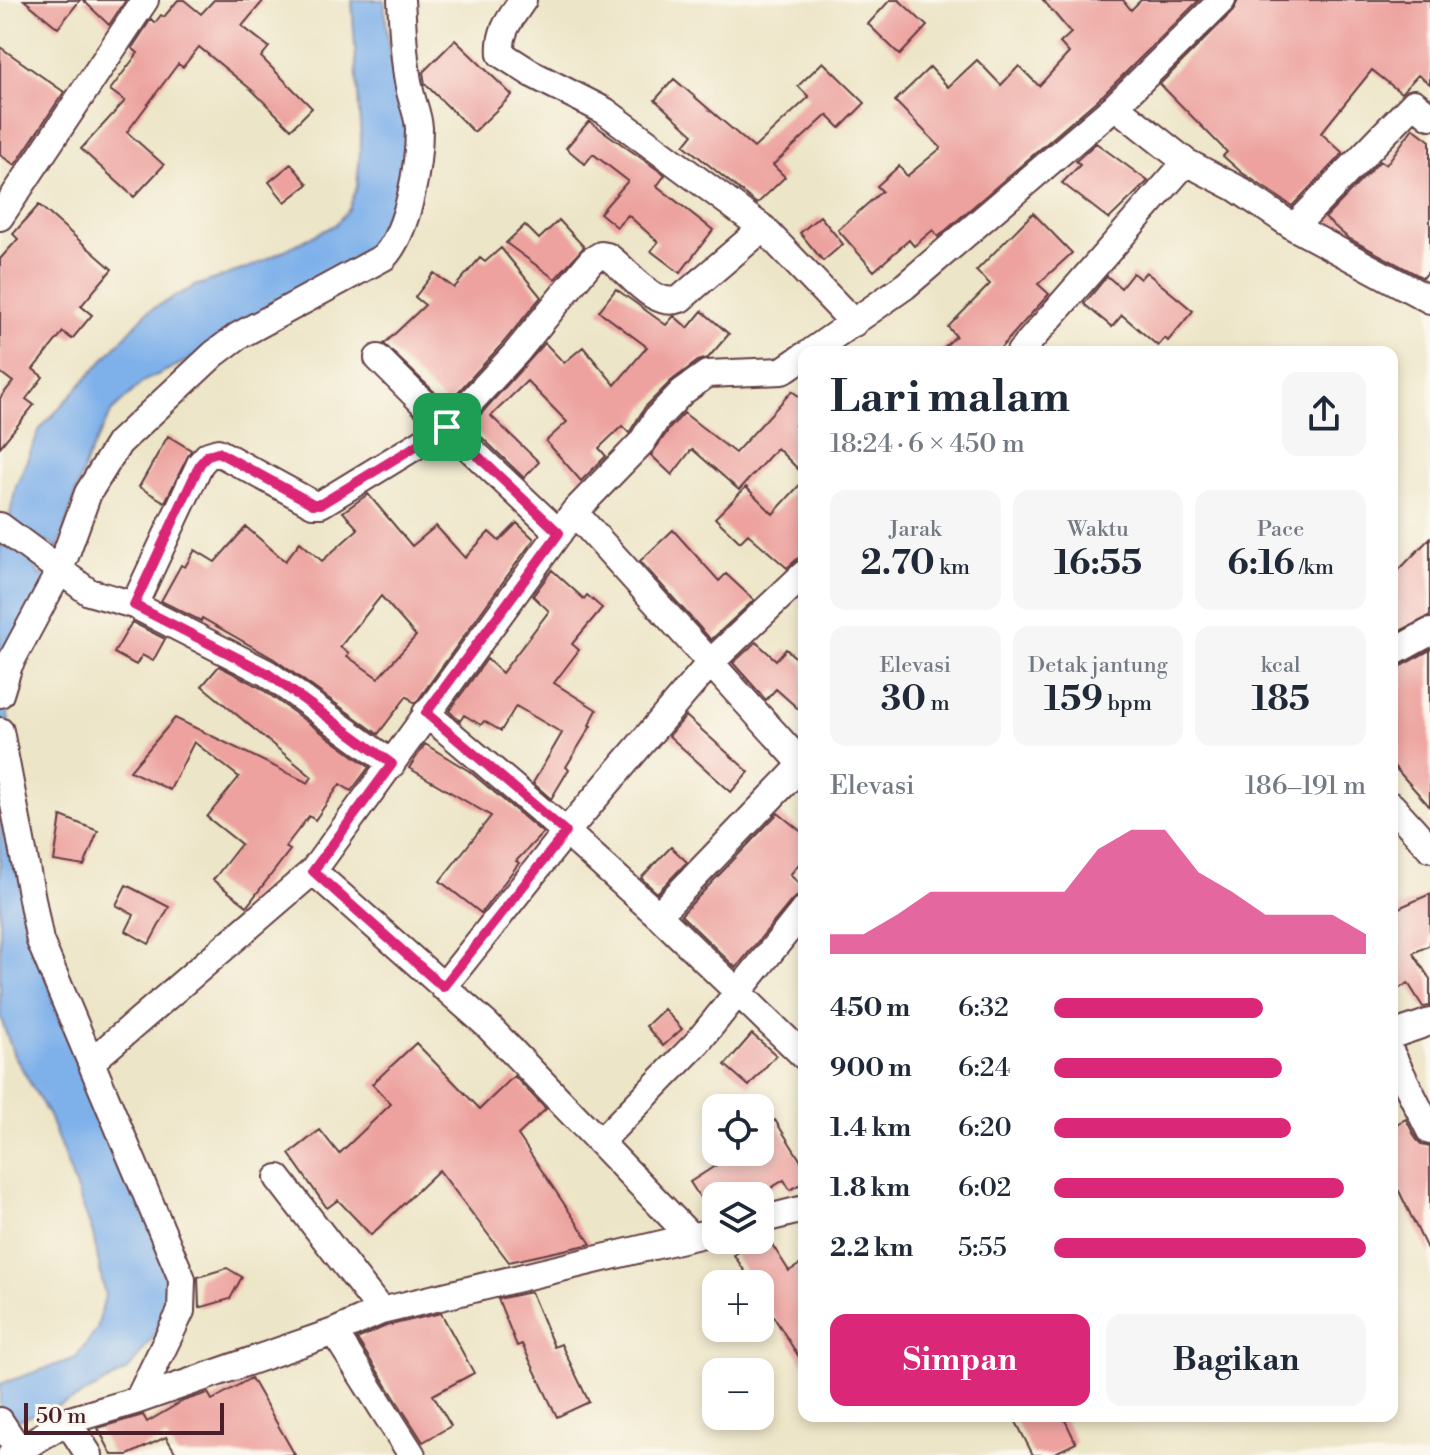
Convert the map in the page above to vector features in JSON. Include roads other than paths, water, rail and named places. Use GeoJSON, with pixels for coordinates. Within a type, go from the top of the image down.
{"type":"FeatureCollection","features":[{"type":"Feature","properties":{"kind":"street"},"geometry":{"type":"LineString","coordinates":[[4,204],[145,0]]}},
{"type":"Feature","properties":{"kind":"street"},"geometry":{"type":"LineString","coordinates":[[0,694],[9,665],[53,565],[88,493],[119,443],[214,354],[238,336],[372,264],[394,246],[407,208],[416,165],[419,127],[409,87],[401,0]]}},
{"type":"Feature","properties":{"kind":"street"},"geometry":{"type":"LineString","coordinates":[[523,0],[504,27],[500,40],[501,54],[534,75],[605,111],[763,228],[854,323]]}},
{"type":"Feature","properties":{"kind":"street"},"geometry":{"type":"LineString","coordinates":[[820,346],[905,286],[1115,106],[1222,0]]}},
{"type":"Feature","properties":{"kind":"street"},"geometry":{"type":"LineString","coordinates":[[1294,227],[1425,101]]}},
{"type":"Feature","properties":{"kind":"street"},"geometry":{"type":"LineString","coordinates":[[1115,106],[1186,162],[1236,188],[1294,227],[1430,300]]}},
{"type":"Feature","properties":{"kind":"street"},"geometry":{"type":"LineString","coordinates":[[1025,346],[1186,162]]}},
{"type":"Feature","properties":{"kind":"street"},"geometry":{"type":"LineString","coordinates":[[134,605],[200,464],[208,455],[218,452],[313,504],[321,504],[447,427],[516,353],[591,261],[601,255],[607,256],[650,293],[665,302],[672,302],[680,299],[763,228]]}},
{"type":"Feature","properties":{"kind":"street"},"geometry":{"type":"LineString","coordinates":[[378,358],[447,427],[566,522],[710,663],[798,760]]}},
{"type":"Feature","properties":{"kind":"street"},"geometry":{"type":"LineString","coordinates":[[91,1062],[313,871],[566,522],[642,442],[657,418],[682,392],[707,374],[782,371],[798,360]]}},
{"type":"Feature","properties":{"kind":"street"},"geometry":{"type":"LineString","coordinates":[[0,526],[89,592],[134,605],[267,673],[392,764]]}},
{"type":"Feature","properties":{"kind":"street"},"geometry":{"type":"LineString","coordinates":[[443,987],[566,832],[710,663],[798,580]]}},
{"type":"Feature","properties":{"kind":"street"},"geometry":{"type":"LineString","coordinates":[[1398,650],[1430,632]]}},
{"type":"Feature","properties":{"kind":"street"},"geometry":{"type":"LineString","coordinates":[[426,713],[658,915],[798,1050]]}},
{"type":"Feature","properties":{"kind":"street"},"geometry":{"type":"LineString","coordinates":[[0,731],[40,941],[182,1279],[181,1311],[138,1400]]}},
{"type":"Feature","properties":{"kind":"street"},"geometry":{"type":"LineString","coordinates":[[658,915],[798,770]]}},
{"type":"Feature","properties":{"kind":"street"},"geometry":{"type":"LineString","coordinates":[[1398,813],[1430,848]]}},
{"type":"Feature","properties":{"kind":"street"},"geometry":{"type":"LineString","coordinates":[[313,871],[487,1025],[600,1142],[702,1232]]}},
{"type":"Feature","properties":{"kind":"street"},"geometry":{"type":"LineString","coordinates":[[600,1142],[697,1043],[798,918]]}},
{"type":"Feature","properties":{"kind":"street"},"geometry":{"type":"LineString","coordinates":[[1398,1033],[1430,1022]]}},
{"type":"Feature","properties":{"kind":"street"},"geometry":{"type":"LineString","coordinates":[[1398,1067],[1430,1131]]}},
{"type":"Feature","properties":{"kind":"street"},"geometry":{"type":"LineString","coordinates":[[278,1178],[381,1311]]}},
{"type":"Feature","properties":{"kind":"street"},"geometry":{"type":"LineString","coordinates":[[774,1216],[798,1210]]}},
{"type":"Feature","properties":{"kind":"street"},"geometry":{"type":"LineString","coordinates":[[1,1422],[15,1452],[67,1421],[138,1400],[334,1332],[381,1311],[702,1234]]}},
{"type":"Feature","properties":{"kind":"street"},"geometry":{"type":"LineString","coordinates":[[334,1332],[412,1455]]}},
{"type":"Feature","properties":{"kind":"street"},"geometry":{"type":"LineString","coordinates":[[67,1421],[89,1455]]}},
{"type":"Feature","properties":{"kind":"water"},"geometry":{"type":"Polygon","coordinates":[[[352,0],[384,0],[389,50],[408,132],[402,181],[391,229],[381,246],[193,358],[144,381],[112,411],[87,459],[7,704],[30,942],[124,1151],[174,1296],[163,1324],[128,1370],[71,1401],[0,1427],[0,1384],[76,1358],[97,1329],[105,1296],[93,1234],[49,1116],[13,1053],[0,1016],[0,545],[4,543],[16,486],[40,429],[148,311],[195,286],[253,266],[335,225],[349,209],[357,186],[361,141],[352,0]],[[47,541],[32,560],[40,576],[49,571],[56,547],[47,541]]]}}]}
